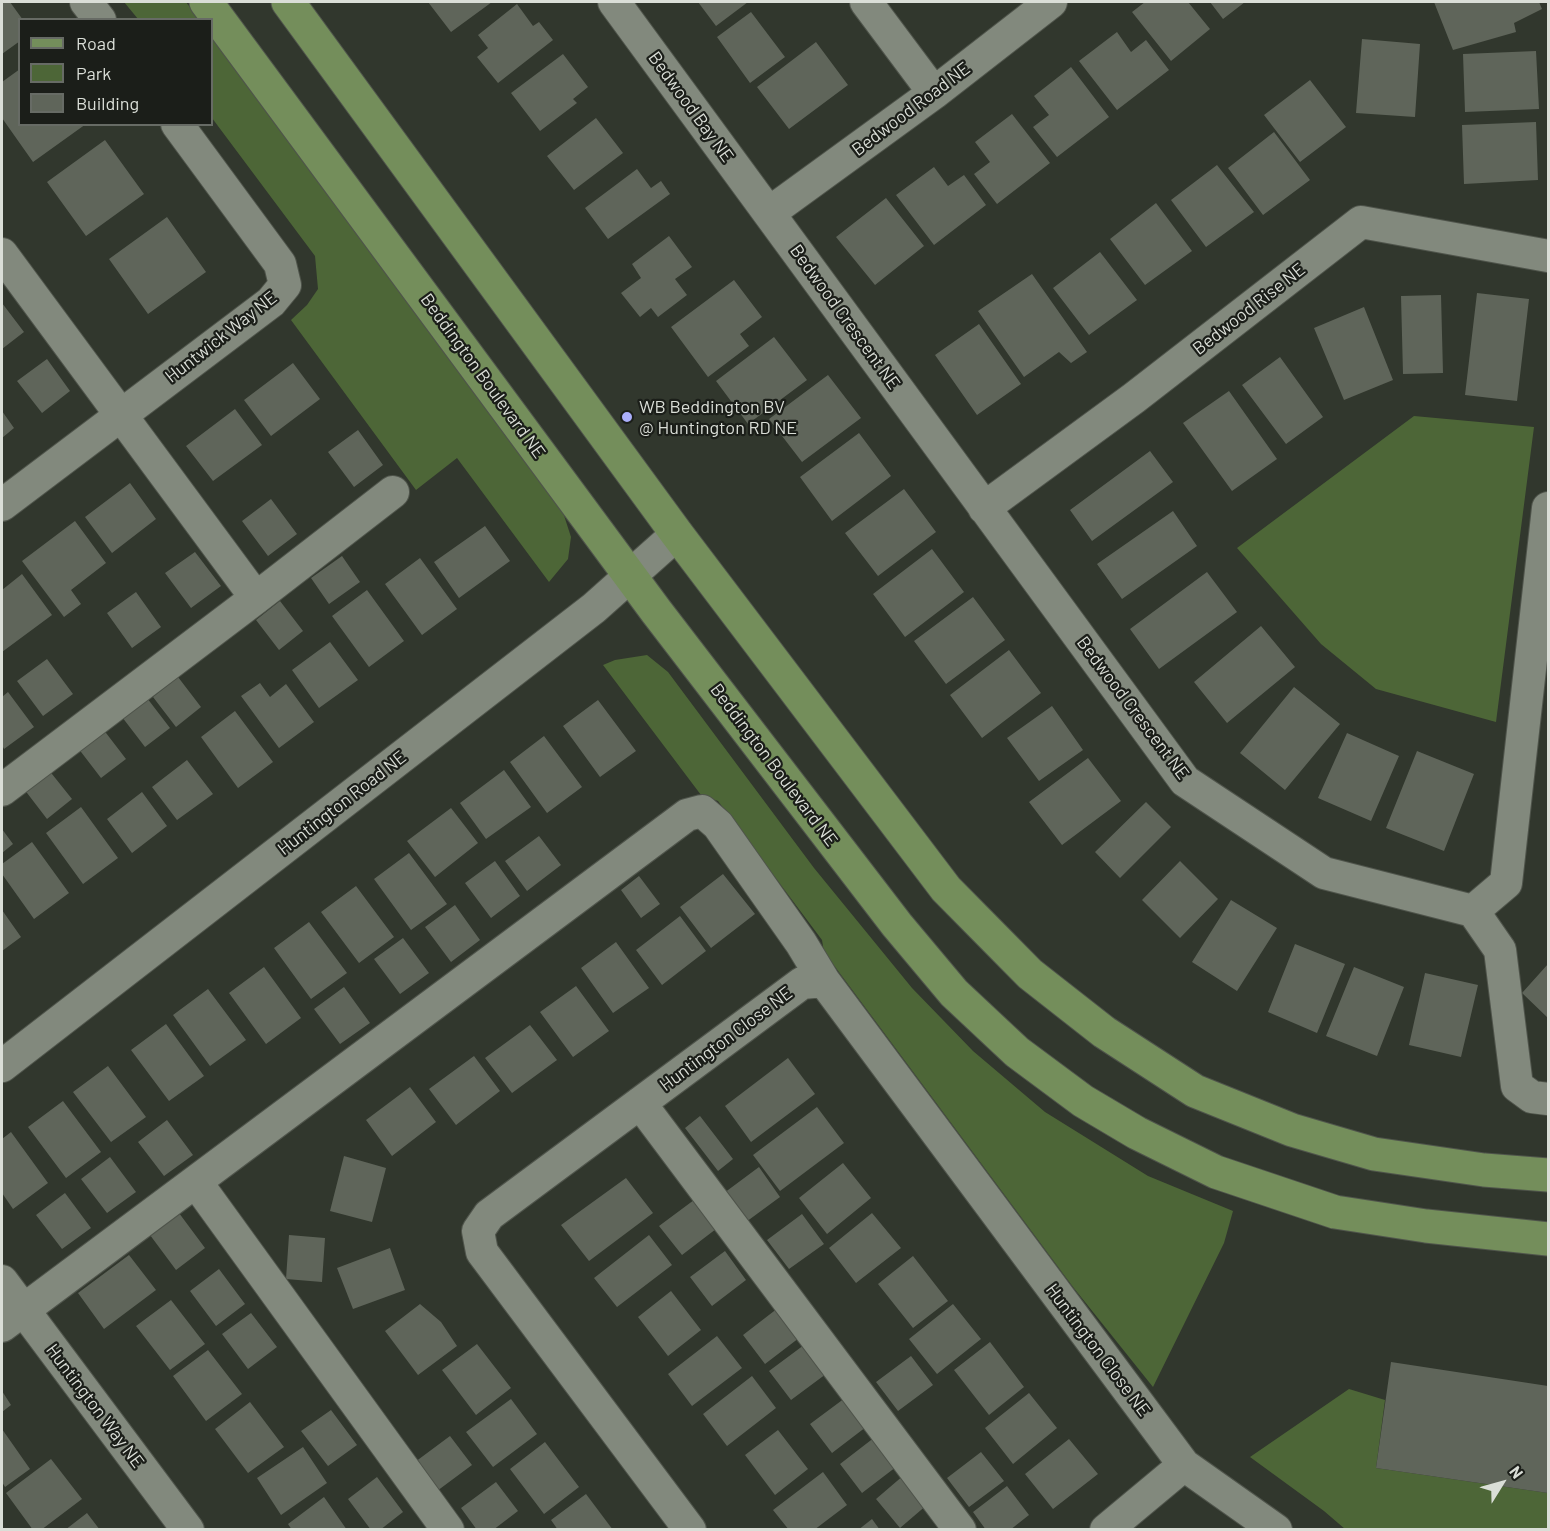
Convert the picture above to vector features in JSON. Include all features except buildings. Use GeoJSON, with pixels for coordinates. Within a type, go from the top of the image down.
{"type":"FeatureCollection","features":[{"type":"Feature","properties":{"kind":"main road","name":"Beddington Boulevard NE"},"geometry":{"type":"LineString","coordinates":[[206,2],[630,575],[897,925],[954,993],[1017,1052],[1083,1101],[1137,1132],[1216,1172],[1335,1212],[1426,1226],[1548,1239]]}},
{"type":"Feature","properties":{"kind":"main road"},"geometry":{"type":"LineString","coordinates":[[288,2],[677,534],[946,889],[1030,974],[1104,1032],[1195,1091],[1292,1130],[1374,1154],[1484,1170],[1548,1175]]}},
{"type":"Feature","properties":{"kind":"street"},"geometry":{"type":"LineString","coordinates":[[86,2],[98,18]]}},
{"type":"Feature","properties":{"kind":"street","name":"Bedwood Bay NE"},"geometry":{"type":"LineString","coordinates":[[614,2],[769,213]]}},
{"type":"Feature","properties":{"kind":"street"},"geometry":{"type":"LineString","coordinates":[[866,2],[934,93]]}},
{"type":"Feature","properties":{"kind":"street","name":"Bedwood Road NE"},"geometry":{"type":"LineString","coordinates":[[769,213],[934,93],[1051,2]]}},
{"type":"Feature","properties":{"kind":"street","name":"Huntwick Way NE"},"geometry":{"type":"LineString","coordinates":[[2,505],[271,302],[285,285],[280,264],[178,126]]}},
{"type":"Feature","properties":{"kind":"street","name":"Bedwood Crescent NE"},"geometry":{"type":"LineString","coordinates":[[769,213],[1185,781],[1324,873],[1473,911]]}},
{"type":"Feature","properties":{"kind":"street","name":"Bedwood Rise NE"},"geometry":{"type":"LineString","coordinates":[[984,508],[1134,398],[1361,222],[1548,256]]}},
{"type":"Feature","properties":{"kind":"street"},"geometry":{"type":"LineString","coordinates":[[2,254],[256,598]]}},
{"type":"Feature","properties":{"kind":"street"},"geometry":{"type":"LineString","coordinates":[[2,790],[393,492]]}},
{"type":"Feature","properties":{"kind":"street"},"geometry":{"type":"LineString","coordinates":[[1548,508],[1506,884],[1473,911],[1500,950],[1517,1086],[1532,1097],[1548,1099]]}},
{"type":"Feature","properties":{"kind":"street","name":"Huntington Road NE"},"geometry":{"type":"LineString","coordinates":[[2,1066],[594,608],[677,534]]}},
{"type":"Feature","properties":{"kind":"street"},"geometry":{"type":"LineString","coordinates":[[12,1318],[687,815],[702,812],[718,825],[801,943],[824,981]]}},
{"type":"Feature","properties":{"kind":"street","name":"Huntington Close NE"},"geometry":{"type":"LineString","coordinates":[[690,1530],[482,1252],[478,1231],[489,1215],[802,983],[824,981],[1184,1465],[1276,1530]]}},
{"type":"Feature","properties":{"kind":"street"},"geometry":{"type":"LineString","coordinates":[[640,1103],[960,1530]]}},
{"type":"Feature","properties":{"kind":"street"},"geometry":{"type":"LineString","coordinates":[[196,1182],[448,1530]]}},
{"type":"Feature","properties":{"kind":"street","name":"Huntington Way NE"},"geometry":{"type":"LineString","coordinates":[[2,1281],[12,1318],[188,1530]]}},
{"type":"Feature","properties":{"kind":"street"},"geometry":{"type":"LineString","coordinates":[[1106,1530],[1184,1465]]}},
{"type":"Feature","properties":{"kind":"green space"},"geometry":{"type":"Polygon","coordinates":[[[124,2],[186,2],[198,18],[137,18],[124,2]]]}},
{"type":"Feature","properties":{"kind":"green space"},"geometry":{"type":"Polygon","coordinates":[[[213,37],[559,500],[571,537],[568,559],[549,582],[457,458],[416,490],[291,320],[307,305],[318,289],[315,256],[213,119],[213,37]]]}},
{"type":"Feature","properties":{"kind":"green space"},"geometry":{"type":"Polygon","coordinates":[[[1414,416],[1534,427],[1496,722],[1376,689],[1321,644],[1237,548],[1414,416]]]}},
{"type":"Feature","properties":{"kind":"green space"},"geometry":{"type":"Polygon","coordinates":[[[647,655],[668,672],[814,868],[912,988],[973,1051],[1045,1112],[1148,1176],[1233,1211],[1224,1243],[1153,1387],[1073,1287],[824,952],[822,940],[718,801],[701,795],[603,665],[615,660],[647,655]]]}},
{"type":"Feature","properties":{"kind":"green space"},"geometry":{"type":"Polygon","coordinates":[[[1349,1389],[1385,1400],[1376,1468],[1548,1493],[1548,1529],[1345,1529],[1250,1457],[1349,1389]]]}},
{"type":"Feature","properties":{"kind":"place","name":"WB Beddington BV @ Huntington RD NE"},"geometry":{"type":"Point","coordinates":[627,417]}}]}
